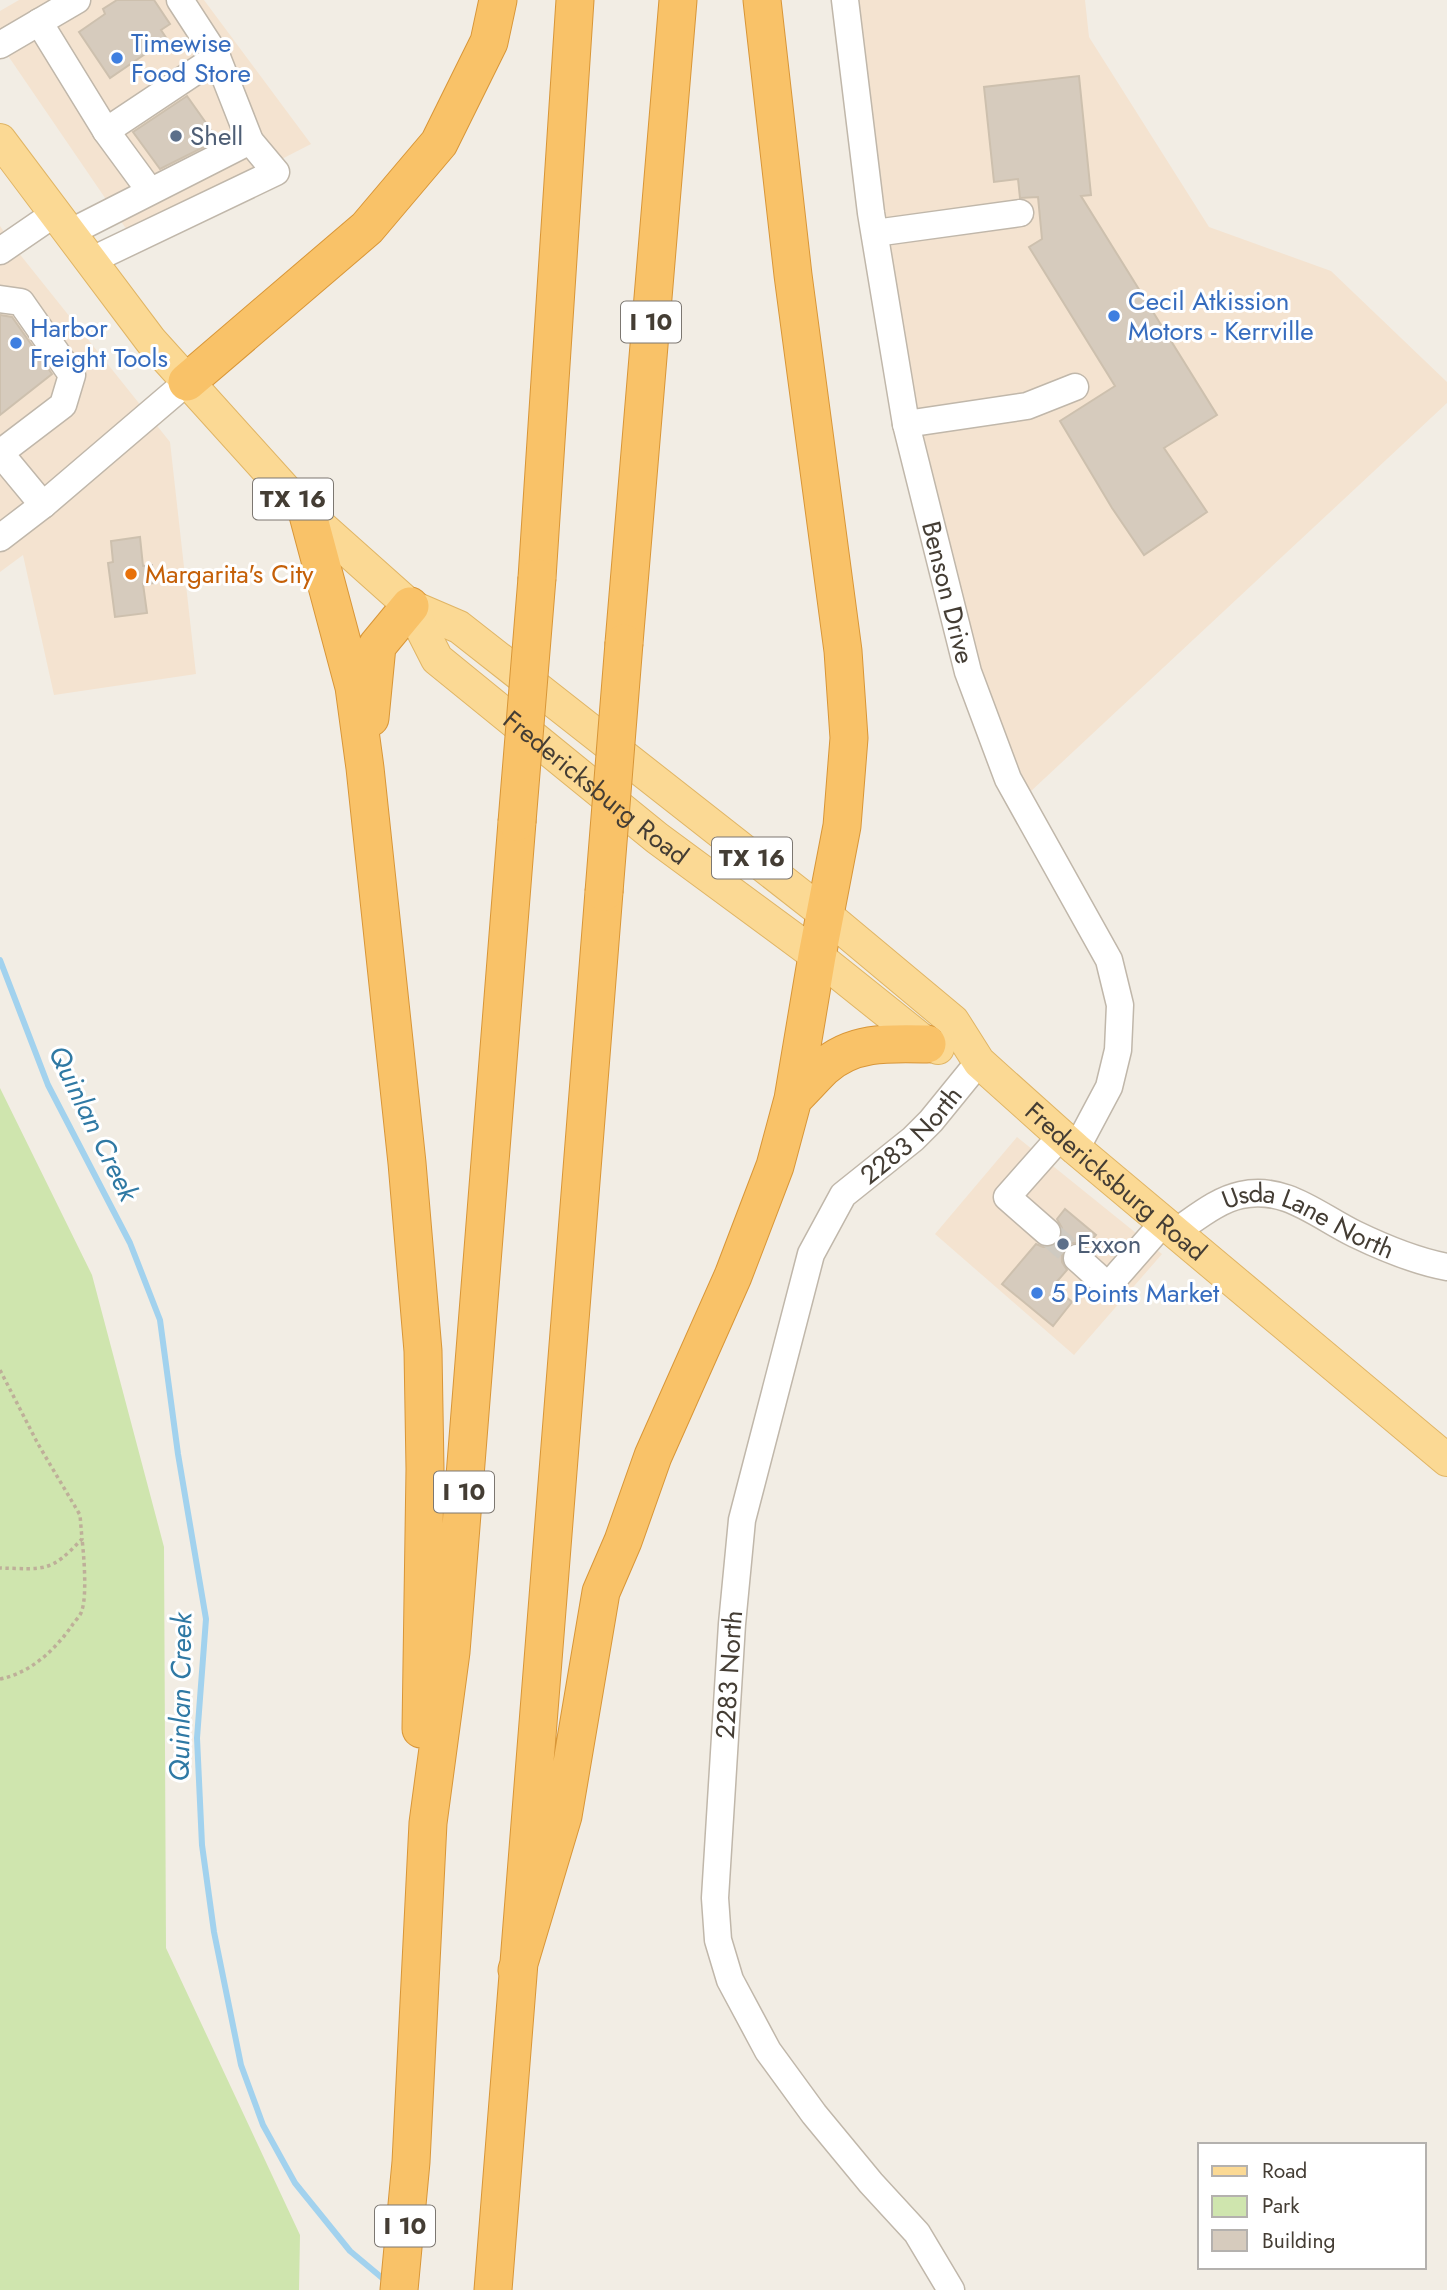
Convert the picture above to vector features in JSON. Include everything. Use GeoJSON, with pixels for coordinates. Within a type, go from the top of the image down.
{"type":"FeatureCollection","features":[{"type":"Feature","properties":{"kind":"highway"},"geometry":{"type":"LineString","coordinates":[[187,382],[367,228],[439,143],[489,41],[498,0]]}},
{"type":"Feature","properties":{"kind":"highway","name":"I 10"},"geometry":{"type":"LineString","coordinates":[[399,2290],[411,2162],[428,1823],[451,1652],[537,578],[575,0]]}},
{"type":"Feature","properties":{"kind":"highway","name":"I 10"},"geometry":{"type":"LineString","coordinates":[[493,2290],[678,0]]}},
{"type":"Feature","properties":{"kind":"highway"},"geometry":{"type":"LineString","coordinates":[[517,1970],[563,1816],[601,1592],[623,1541],[653,1456],[733,1276],[775,1166],[793,1099],[847,780],[848,702],[843,651],[793,275],[762,0]]}},
{"type":"Feature","properties":{"kind":"highway"},"geometry":{"type":"LineString","coordinates":[[307,515],[354,687],[407,1163],[423,1351],[425,1469],[420,1718],[428,1823]]}},
{"type":"Feature","properties":{"kind":"highway"},"geometry":{"type":"LineString","coordinates":[[365,768],[377,646],[410,606]]}},
{"type":"Feature","properties":{"kind":"highway"},"geometry":{"type":"LineString","coordinates":[[793,1099],[825,1066],[844,1053],[880,1042],[926,1044]]}},
{"type":"Feature","properties":{"kind":"main road","name":"TX 16"},"geometry":{"type":"LineString","coordinates":[[0,140],[150,341],[187,382]]}},
{"type":"Feature","properties":{"kind":"main road","name":"Fredericksburg Road"},"geometry":{"type":"LineString","coordinates":[[187,382],[307,515],[410,606],[459,627],[826,915],[953,1021],[979,1062],[1069,1142],[1447,1460]]}},
{"type":"Feature","properties":{"kind":"main road","name":"Fredericksburg Road"},"geometry":{"type":"LineString","coordinates":[[410,606],[437,659],[657,838],[817,956],[926,1044],[979,1062]]}},
{"type":"Feature","properties":{"kind":"street"},"geometry":{"type":"LineString","coordinates":[[0,45],[77,0]]}},
{"type":"Feature","properties":{"kind":"street"},"geometry":{"type":"LineString","coordinates":[[90,261],[276,172],[250,141],[217,57],[180,0]]}},
{"type":"Feature","properties":{"kind":"street","name":"Benson Drive"},"geometry":{"type":"LineString","coordinates":[[845,0],[875,233],[906,424],[968,672],[987,727],[1020,801],[1109,960],[1120,1005],[1118,1050],[1108,1087],[1069,1142],[1007,1197],[1046,1232]]}},
{"type":"Feature","properties":{"kind":"street"},"geometry":{"type":"LineString","coordinates":[[39,22],[106,131],[150,191]]}},
{"type":"Feature","properties":{"kind":"street"},"geometry":{"type":"LineString","coordinates":[[106,131],[217,57]]}},
{"type":"Feature","properties":{"kind":"street"},"geometry":{"type":"LineString","coordinates":[[0,251],[61,224],[150,191],[250,141]]}},
{"type":"Feature","properties":{"kind":"street"},"geometry":{"type":"LineString","coordinates":[[875,233],[1020,213]]}},
{"type":"Feature","properties":{"kind":"street"},"geometry":{"type":"LineString","coordinates":[[0,299],[21,302],[72,375],[63,405],[0,453],[43,505]]}},
{"type":"Feature","properties":{"kind":"street"},"geometry":{"type":"LineString","coordinates":[[0,538],[43,505],[187,382]]}},
{"type":"Feature","properties":{"kind":"street"},"geometry":{"type":"LineString","coordinates":[[906,424],[1027,406],[1075,387]]}},
{"type":"Feature","properties":{"kind":"street","name":"2283 North"},"geometry":{"type":"LineString","coordinates":[[951,2290],[916,2234],[814,2114],[768,2051],[730,1980],[718,1940],[715,1898],[732,1624],[742,1520],[811,1254],[843,1195],[913,1139],[979,1062]]}},
{"type":"Feature","properties":{"kind":"street","name":"Usda Lane North"},"geometry":{"type":"LineString","coordinates":[[1077,1258],[1108,1286],[1169,1227],[1239,1195],[1264,1191],[1288,1197],[1379,1245],[1447,1267]]}},
{"type":"Feature","properties":{"kind":"path"},"geometry":{"type":"LineString","coordinates":[[0,1370],[38,1444],[80,1515],[85,1568],[82,1611],[50,1652],[28,1668],[0,1679]]}},
{"type":"Feature","properties":{"kind":"path"},"geometry":{"type":"LineString","coordinates":[[0,1568],[44,1569],[65,1557],[82,1539]]}},
{"type":"Feature","properties":{"kind":"shaded area"},"geometry":{"type":"Polygon","coordinates":[[[19,0],[204,0],[311,144],[131,236],[0,44],[0,11],[19,0]]]}},
{"type":"Feature","properties":{"kind":"shaded area"},"geometry":{"type":"Polygon","coordinates":[[[853,0],[1085,0],[1089,37],[1209,227],[1331,271],[1447,382],[1447,403],[1030,792],[996,719],[928,475],[900,357],[853,0]]]}},
{"type":"Feature","properties":{"kind":"shaded area"},"geometry":{"type":"Polygon","coordinates":[[[0,226],[170,442],[196,674],[54,695],[23,555],[0,572],[0,226]]]}},
{"type":"Feature","properties":{"kind":"shaded area"},"geometry":{"type":"Polygon","coordinates":[[[1017,1137],[1162,1254],[1074,1355],[935,1234],[1017,1137]]]}},
{"type":"Feature","properties":{"kind":"green space"},"geometry":{"type":"Polygon","coordinates":[[[0,1088],[92,1275],[164,1547],[166,1948],[300,2235],[299,2290],[0,2290],[0,1088]]]}},
{"type":"Feature","properties":{"kind":"building","name":"Timewise Food Store"},"geometry":{"type":"Polygon","coordinates":[[[117,0],[154,0],[170,24],[161,30],[167,39],[110,78],[79,32],[105,14],[103,9],[117,0]]]}},
{"type":"Feature","properties":{"kind":"building","name":"Cecil Atkission Motors - Kerrville"},"geometry":{"type":"Polygon","coordinates":[[[1079,76],[1091,195],[1081,196],[1217,415],[1164,448],[1207,512],[1144,555],[1112,508],[1060,421],[1115,386],[1029,247],[1042,239],[1038,197],[1020,198],[1018,179],[994,182],[984,87],[1079,76]]]}},
{"type":"Feature","properties":{"kind":"building","name":"Shell"},"geometry":{"type":"Polygon","coordinates":[[[187,96],[218,140],[160,169],[133,132],[187,96]]]}},
{"type":"Feature","properties":{"kind":"building","name":"Harbor Freight Tools"},"geometry":{"type":"Polygon","coordinates":[[[0,315],[12,317],[52,374],[0,415],[0,315]]]}},
{"type":"Feature","properties":{"kind":"building","name":"Margarita's City"},"geometry":{"type":"Polygon","coordinates":[[[140,537],[143,566],[152,565],[154,583],[143,584],[147,613],[115,617],[108,563],[113,562],[111,541],[140,537]]]}},
{"type":"Feature","properties":{"kind":"building"},"geometry":{"type":"Polygon","coordinates":[[[1065,1209],[1096,1235],[1087,1246],[1072,1243],[1062,1254],[1062,1262],[1067,1270],[1053,1286],[1072,1302],[1053,1326],[1002,1284],[1036,1244],[1051,1247],[1059,1242],[1062,1228],[1057,1219],[1065,1209]]]}},
{"type":"Feature","properties":{"kind":"waterway","name":"Quinlan Creek"},"geometry":{"type":"LineString","coordinates":[[0,960],[48,1085],[130,1243],[160,1320],[178,1454],[206,1619],[197,1738],[202,1845],[214,1932],[241,2065],[263,2125],[295,2183],[350,2251],[387,2282]]}},
{"type":"Feature","properties":{"kind":"tunnel"},"geometry":{"type":"LineString","coordinates":[[1047,1232],[1077,1258]]}},
{"type":"Feature","properties":{"kind":"place","name":"Timewise Food Store"},"geometry":{"type":"Point","coordinates":[117,58]}},
{"type":"Feature","properties":{"kind":"place","name":"Shell"},"geometry":{"type":"Point","coordinates":[176,136]}},
{"type":"Feature","properties":{"kind":"place","name":"Cecil Atkission Motors - Kerrville"},"geometry":{"type":"Point","coordinates":[1114,316]}},
{"type":"Feature","properties":{"kind":"place","name":"Harbor Freight Tools"},"geometry":{"type":"Point","coordinates":[16,343]}},
{"type":"Feature","properties":{"kind":"place","name":"Margarita's City"},"geometry":{"type":"Point","coordinates":[131,574]}},
{"type":"Feature","properties":{"kind":"place","name":"Exxon"},"geometry":{"type":"Point","coordinates":[1063,1244]}},
{"type":"Feature","properties":{"kind":"place","name":"5 Points Market"},"geometry":{"type":"Point","coordinates":[1037,1293]}}]}
